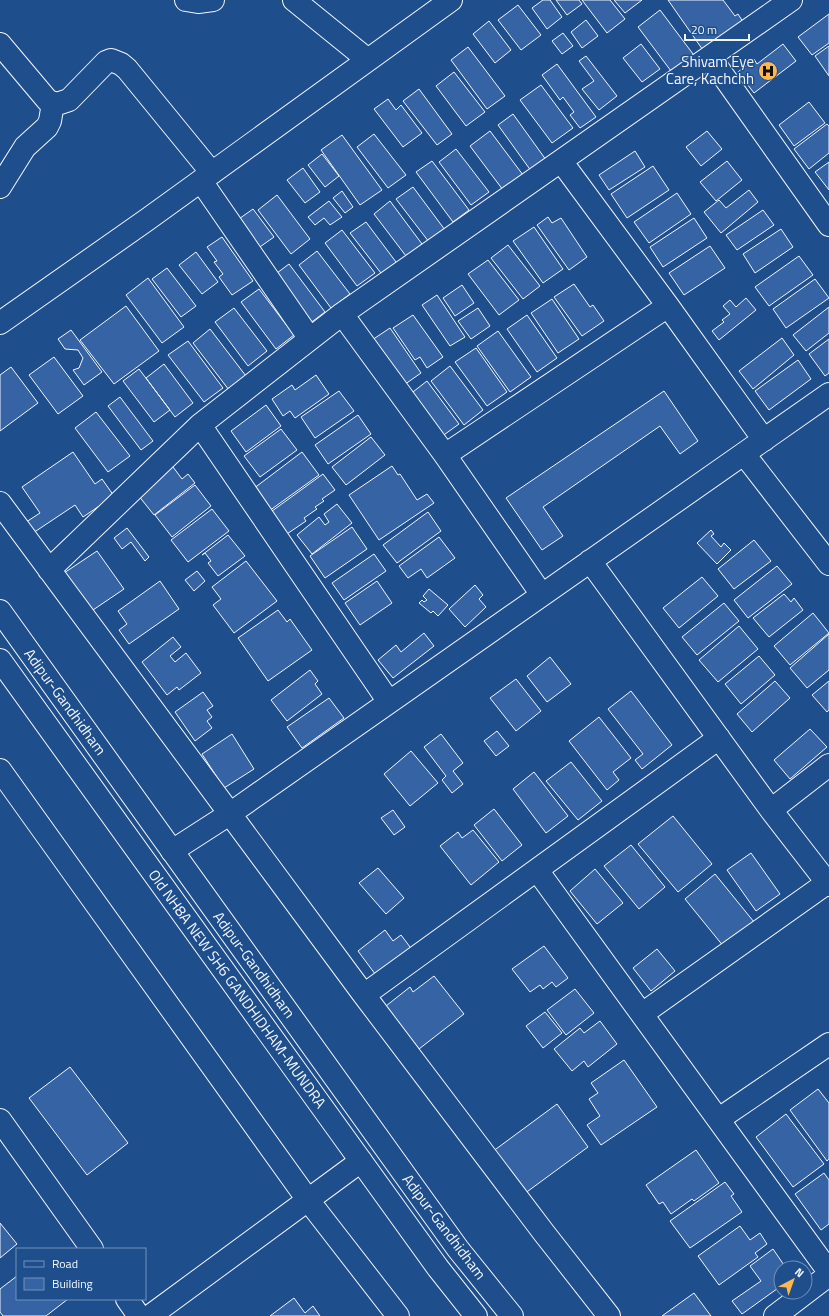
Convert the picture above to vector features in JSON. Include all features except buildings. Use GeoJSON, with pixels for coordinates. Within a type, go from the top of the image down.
{"type":"FeatureCollection","features":[{"type":"Feature","properties":{"kind":"street"},"geometry":{"type":"LineString","coordinates":[[186,0],[198,2],[213,0]]}},
{"type":"Feature","properties":{"kind":"street"},"geometry":{"type":"LineString","coordinates":[[294,0],[368,60]]}},
{"type":"Feature","properties":{"kind":"street"},"geometry":{"type":"LineString","coordinates":[[0,323],[207,177],[451,0]]}},
{"type":"Feature","properties":{"kind":"street"},"geometry":{"type":"LineString","coordinates":[[49,570],[200,425],[342,314],[791,0]]}},
{"type":"Feature","properties":{"kind":"street"},"geometry":{"type":"LineString","coordinates":[[0,44],[48,101],[53,103],[61,104],[69,100],[106,62],[111,60],[117,61],[127,69],[207,177],[310,339]]}},
{"type":"Feature","properties":{"kind":"street"},"geometry":{"type":"LineString","coordinates":[[710,57],[829,225]]}},
{"type":"Feature","properties":{"kind":"street"},"geometry":{"type":"LineString","coordinates":[[0,187],[25,147],[47,126],[50,121],[53,103]]}},
{"type":"Feature","properties":{"kind":"street"},"geometry":{"type":"LineString","coordinates":[[561,161],[668,306],[764,440]]}},
{"type":"Feature","properties":{"kind":"street"},"geometry":{"type":"LineString","coordinates":[[445,455],[668,306]]}},
{"type":"Feature","properties":{"kind":"street"},"geometry":{"type":"LineString","coordinates":[[342,314],[445,455],[542,595]]}},
{"type":"Feature","properties":{"kind":"street"},"geometry":{"type":"LineString","coordinates":[[172,851],[231,813],[829,394]]}},
{"type":"Feature","properties":{"kind":"street"},"geometry":{"type":"LineString","coordinates":[[200,425],[389,702]]}},
{"type":"Feature","properties":{"kind":"street"},"geometry":{"type":"LineString","coordinates":[[744,454],[829,564]]}},
{"type":"Feature","properties":{"kind":"street"},"geometry":{"type":"LineString","coordinates":[[0,503],[231,813],[364,995],[539,1227],[609,1316]]}},
{"type":"Feature","properties":{"kind":"street"},"geometry":{"type":"LineString","coordinates":[[590,561],[771,810],[828,884],[642,1014]]}},
{"type":"Feature","properties":{"kind":"street","name":"Adipur-Gandhidham"},"geometry":{"type":"LineString","coordinates":[[0,611],[458,1249],[512,1316]]}},
{"type":"Feature","properties":{"kind":"street","name":"Old NH8A NEW SH6 GANDHIDHAM-MUNDRA"},"geometry":{"type":"LineString","coordinates":[[3,671],[438,1268],[476,1316]]}},
{"type":"Feature","properties":{"kind":"street"},"geometry":{"type":"LineString","coordinates":[[364,995],[719,738]]}},
{"type":"Feature","properties":{"kind":"street"},"geometry":{"type":"LineString","coordinates":[[771,810],[829,765]]}},
{"type":"Feature","properties":{"kind":"street"},"geometry":{"type":"LineString","coordinates":[[0,770],[308,1200],[398,1316]]}},
{"type":"Feature","properties":{"kind":"street"},"geometry":{"type":"LineString","coordinates":[[537,870],[829,1272]]}},
{"type":"Feature","properties":{"kind":"street"},"geometry":{"type":"LineString","coordinates":[[718,1119],[829,1044]]}},
{"type":"Feature","properties":{"kind":"street"},"geometry":{"type":"LineString","coordinates":[[0,1120],[91,1248]]}},
{"type":"Feature","properties":{"kind":"street"},"geometry":{"type":"LineString","coordinates":[[150,1316],[361,1161]]}},
{"type":"Feature","properties":{"kind":"street"},"geometry":{"type":"LineString","coordinates":[[775,1316],[829,1275]]}},
{"type":"Feature","properties":{"kind":"street"},"geometry":{"type":"LineString","coordinates":[[128,1300],[139,1316]]}},
{"type":"Feature","properties":{"kind":"place","name":"Shivam Eye Care, Kachchh"},"geometry":{"type":"Point","coordinates":[768,71]}}]}
